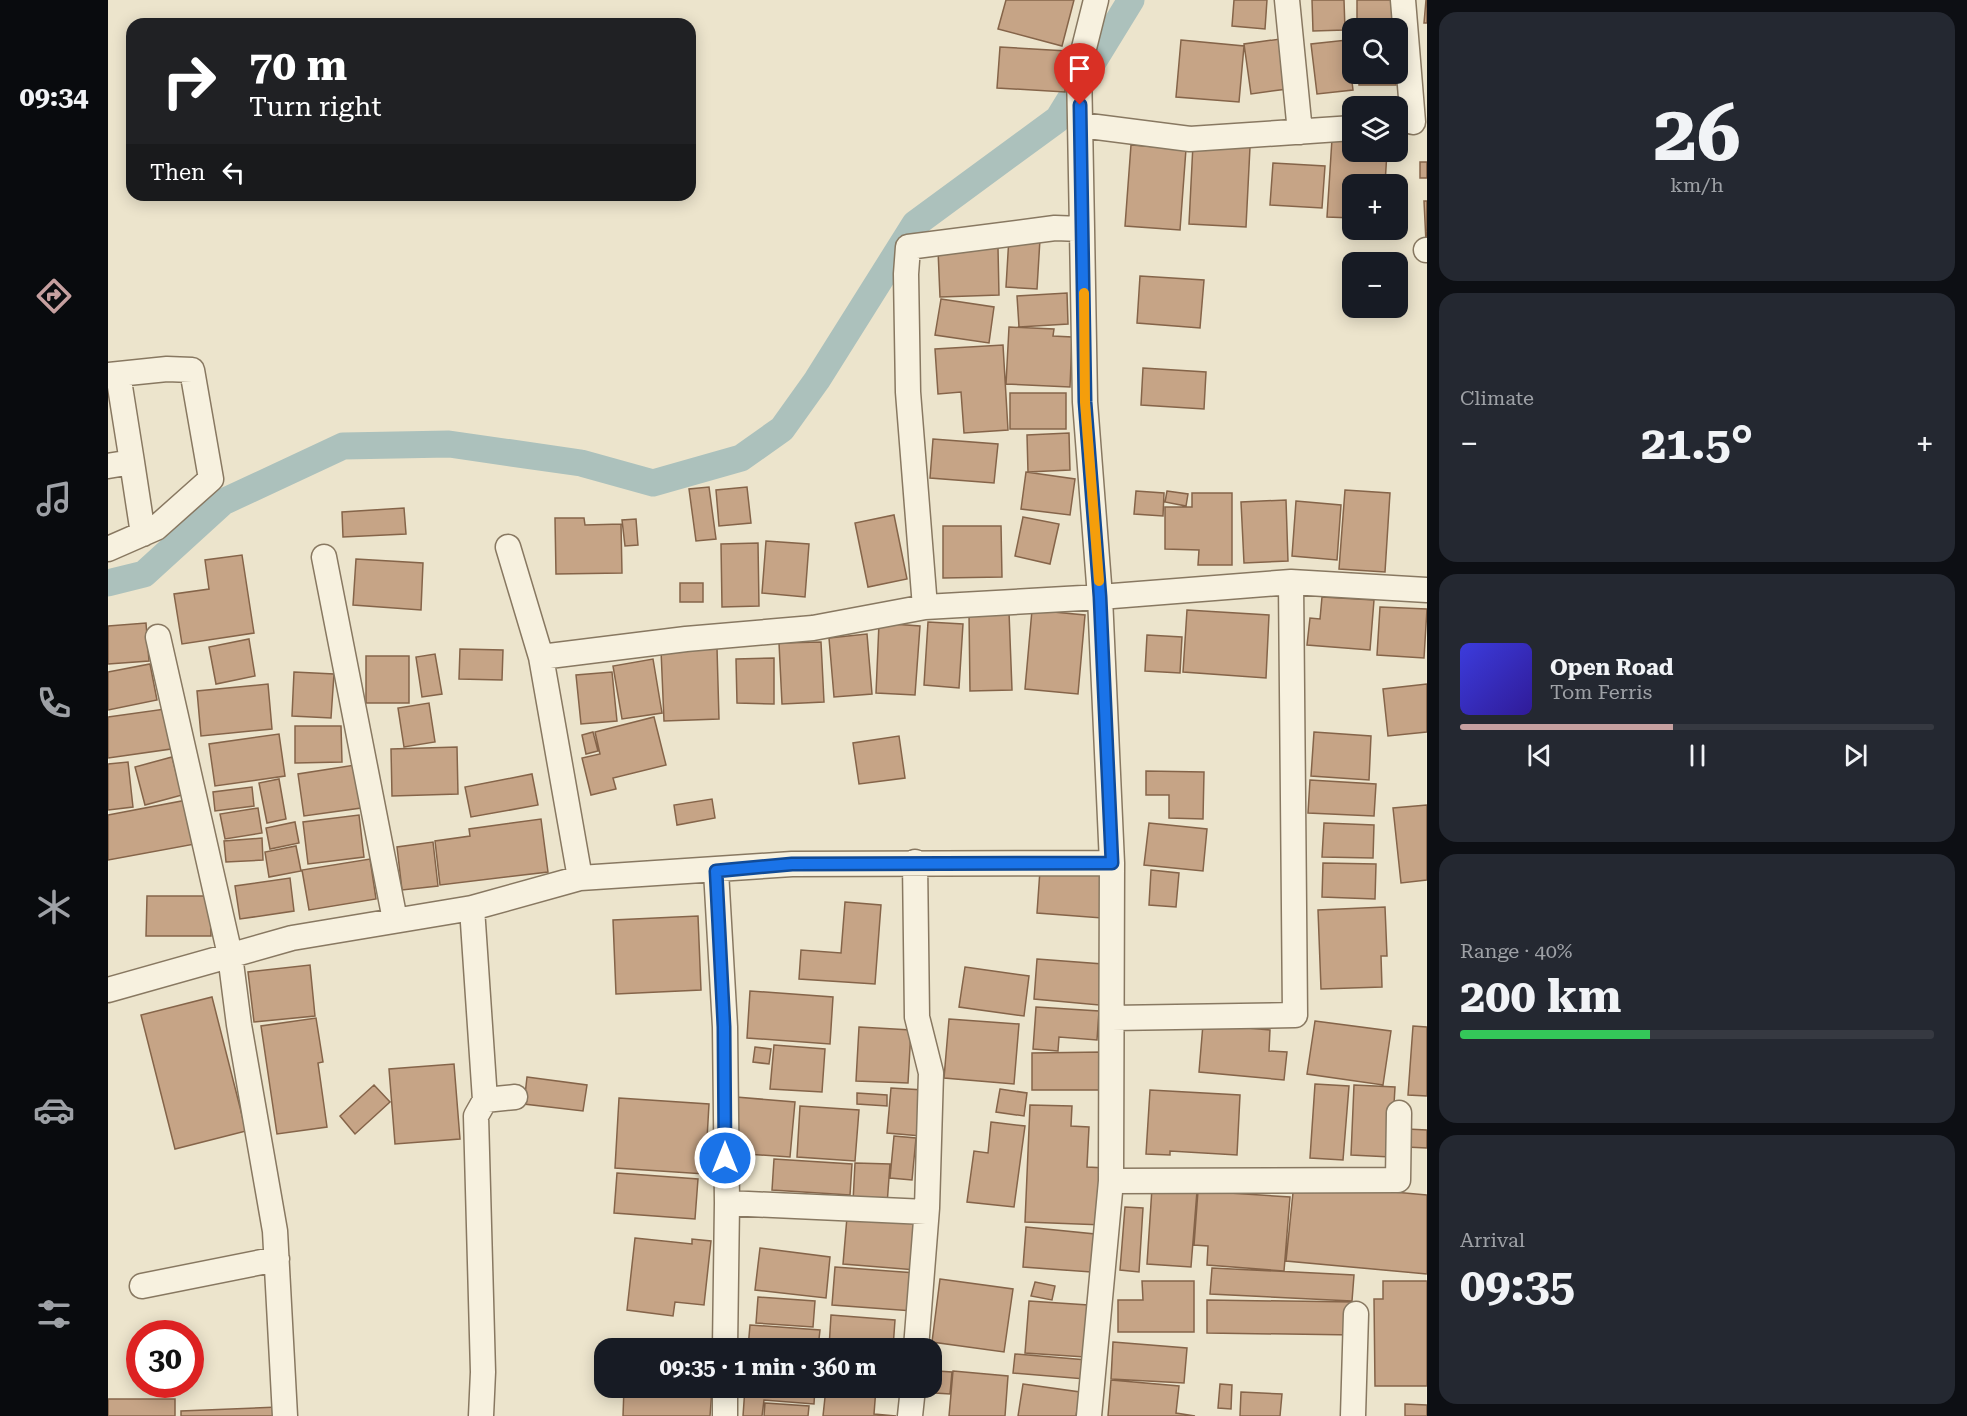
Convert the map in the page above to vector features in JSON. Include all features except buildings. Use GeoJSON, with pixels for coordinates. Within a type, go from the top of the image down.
{"type":"FeatureCollection","features":[{"type":"Feature","properties":{"kind":"street"},"geometry":{"type":"LineString","coordinates":[[1089,1416],[1111,1181],[1112,1018],[1112,863],[1100,597],[1085,402],[1079,68],[1096,0]]}},
{"type":"Feature","properties":{"kind":"street"},"geometry":{"type":"LineString","coordinates":[[1287,0],[1300,132]]}},
{"type":"Feature","properties":{"kind":"street"},"geometry":{"type":"LineString","coordinates":[[1403,0],[1413,122]]}},
{"type":"Feature","properties":{"kind":"street"},"geometry":{"type":"LineString","coordinates":[[1081,124],[1190,139],[1342,129]]}},
{"type":"Feature","properties":{"kind":"street"},"geometry":{"type":"LineString","coordinates":[[926,608],[908,392],[906,274],[908,247],[1054,228],[1082,230]]}},
{"type":"Feature","properties":{"kind":"street"},"geometry":{"type":"LineString","coordinates":[[108,549],[143,534],[156,528],[211,479],[192,370],[167,369],[113,375],[132,462],[143,534]]}},
{"type":"Feature","properties":{"kind":"street"},"geometry":{"type":"LineString","coordinates":[[108,466],[132,462]]}},
{"type":"Feature","properties":{"kind":"street"},"geometry":{"type":"LineString","coordinates":[[508,547],[541,657],[580,878]]}},
{"type":"Feature","properties":{"kind":"street"},"geometry":{"type":"LineString","coordinates":[[324,557],[395,920]]}},
{"type":"Feature","properties":{"kind":"street"},"geometry":{"type":"LineString","coordinates":[[1112,1018],[1295,1015],[1292,582]]}},
{"type":"Feature","properties":{"kind":"street"},"geometry":{"type":"LineString","coordinates":[[541,657],[686,639],[813,628],[926,608],[1292,582],[1427,590]]}},
{"type":"Feature","properties":{"kind":"street"},"geometry":{"type":"LineString","coordinates":[[159,637],[231,955],[239,1025],[275,1231],[285,1416]]}},
{"type":"Feature","properties":{"kind":"street"},"geometry":{"type":"LineString","coordinates":[[915,862],[917,1017],[932,1073],[926,1212],[917,1338]]}},
{"type":"Feature","properties":{"kind":"street"},"geometry":{"type":"LineString","coordinates":[[108,990],[292,938],[472,908],[580,878],[716,871],[792,864],[1112,863]]}},
{"type":"Feature","properties":{"kind":"street"},"geometry":{"type":"LineString","coordinates":[[716,871],[724,1027],[727,1203],[725,1338]]}},
{"type":"Feature","properties":{"kind":"street"},"geometry":{"type":"LineString","coordinates":[[472,908],[484,1100],[476,1116],[481,1416]]}},
{"type":"Feature","properties":{"kind":"street"},"geometry":{"type":"LineString","coordinates":[[484,1100],[515,1097]]}},
{"type":"Feature","properties":{"kind":"street"},"geometry":{"type":"LineString","coordinates":[[1111,1181],[1398,1180],[1399,1113]]}},
{"type":"Feature","properties":{"kind":"street"},"geometry":{"type":"LineString","coordinates":[[727,1203],[926,1212]]}},
{"type":"Feature","properties":{"kind":"street"},"geometry":{"type":"LineString","coordinates":[[142,1286],[277,1259]]}},
{"type":"Feature","properties":{"kind":"street"},"geometry":{"type":"LineString","coordinates":[[1353,1416],[1356,1314]]}},
{"type":"Feature","properties":{"kind":"street"},"geometry":{"type":"LineString","coordinates":[[725,1398],[725,1416]]}},
{"type":"Feature","properties":{"kind":"street"},"geometry":{"type":"LineString","coordinates":[[910,1416],[912,1398]]}},
{"type":"Feature","properties":{"kind":"waterway"},"geometry":{"type":"LineString","coordinates":[[108,583],[144,574],[223,502],[343,446],[449,444],[581,463],[653,483],[741,458],[782,429],[817,380],[915,224],[1058,119],[1131,0]]}},
{"type":"Feature","properties":{"kind":"slow traffic"},"geometry":{"type":"LineString","coordinates":[[1084,293],[1085,402],[1099,581]]}},
{"type":"Feature","properties":{"kind":"route"},"geometry":{"type":"LineString","coordinates":[[725,1158],[724,1027],[716,871],[792,864],[1112,863],[1100,597],[1085,402],[1080,105]]}}]}
